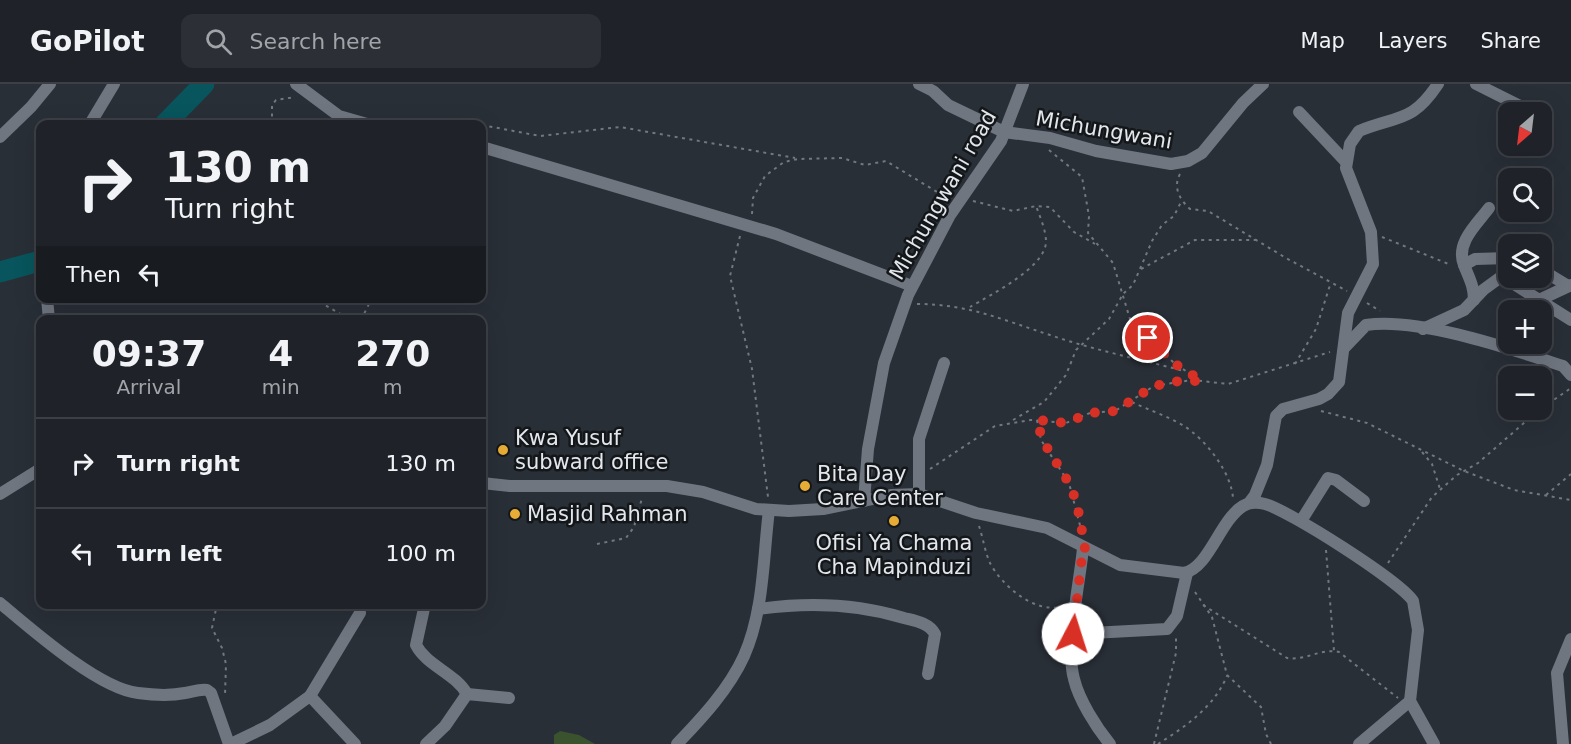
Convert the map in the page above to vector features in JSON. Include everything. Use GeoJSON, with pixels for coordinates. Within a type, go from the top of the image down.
{"type":"FeatureCollection","features":[{"type":"Feature","properties":{"kind":"street"},"geometry":{"type":"LineString","coordinates":[[0,137],[32,107],[50,84]]}},
{"type":"Feature","properties":{"kind":"street"},"geometry":{"type":"LineString","coordinates":[[92,120],[114,84]]}},
{"type":"Feature","properties":{"kind":"street"},"geometry":{"type":"LineString","coordinates":[[296,84],[307,95],[339,116],[353,120]]}},
{"type":"Feature","properties":{"kind":"street","name":"Michungwani"},"geometry":{"type":"LineString","coordinates":[[919,84],[933,91],[948,105],[1004,132],[1041,137],[1171,164],[1188,161],[1202,153],[1243,103],[1263,84]]}},
{"type":"Feature","properties":{"kind":"street","name":"Michungwani road"},"geometry":{"type":"LineString","coordinates":[[864,501],[868,450],[882,373],[905,303],[950,215],[996,150],[1023,84]]}},
{"type":"Feature","properties":{"kind":"street"},"geometry":{"type":"LineString","coordinates":[[1073,634],[1159,632],[1172,626],[1177,616],[1187,577],[1234,512],[1255,495],[1267,465],[1276,416],[1283,409],[1319,399],[1334,388],[1340,376],[1345,323],[1355,296],[1373,264],[1371,232],[1363,206],[1347,176],[1346,162],[1350,144],[1356,132],[1414,113],[1425,105],[1438,84]]}},
{"type":"Feature","properties":{"kind":"street"},"geometry":{"type":"LineString","coordinates":[[1476,84],[1495,88],[1517,102]]}},
{"type":"Feature","properties":{"kind":"street"},"geometry":{"type":"LineString","coordinates":[[1299,112],[1346,162]]}},
{"type":"Feature","properties":{"kind":"street"},"geometry":{"type":"LineString","coordinates":[[486,148],[749,226],[912,286]]}},
{"type":"Feature","properties":{"kind":"street"},"geometry":{"type":"LineString","coordinates":[[1474,300],[1474,286],[1461,253],[1465,240],[1489,207]]}},
{"type":"Feature","properties":{"kind":"street"},"geometry":{"type":"LineString","coordinates":[[1466,269],[1475,259],[1498,258]]}},
{"type":"Feature","properties":{"kind":"street"},"geometry":{"type":"LineString","coordinates":[[1552,275],[1570,285]]}},
{"type":"Feature","properties":{"kind":"street"},"geometry":{"type":"LineString","coordinates":[[1422,329],[1460,313],[1483,290],[1498,280]]}},
{"type":"Feature","properties":{"kind":"street"},"geometry":{"type":"LineString","coordinates":[[1524,288],[1539,300],[1570,285]]}},
{"type":"Feature","properties":{"kind":"street"},"geometry":{"type":"LineString","coordinates":[[1552,308],[1570,319]]}},
{"type":"Feature","properties":{"kind":"street"},"geometry":{"type":"LineString","coordinates":[[1344,348],[1366,325],[1407,325],[1489,344],[1563,366],[1571,375]]}},
{"type":"Feature","properties":{"kind":"street"},"geometry":{"type":"LineString","coordinates":[[919,494],[920,477],[917,461],[919,439],[944,363]]}},
{"type":"Feature","properties":{"kind":"street"},"geometry":{"type":"LineString","coordinates":[[0,494],[36,471]]}},
{"type":"Feature","properties":{"kind":"street"},"geometry":{"type":"LineString","coordinates":[[1300,521],[1328,478],[1336,480],[1364,501]]}},
{"type":"Feature","properties":{"kind":"street"},"geometry":{"type":"LineString","coordinates":[[486,483],[510,486],[683,488],[769,510],[823,509],[892,495],[919,494],[976,513],[1047,528],[1120,565],[1187,577]]}},
{"type":"Feature","properties":{"kind":"street"},"geometry":{"type":"LineString","coordinates":[[1249,502],[1272,506],[1300,521],[1381,572],[1408,594],[1416,607],[1418,630],[1408,703],[1434,744]]}},
{"type":"Feature","properties":{"kind":"street"},"geometry":{"type":"LineString","coordinates":[[677,744],[713,705],[734,674],[749,643],[758,609],[769,510]]}},
{"type":"Feature","properties":{"kind":"street"},"geometry":{"type":"LineString","coordinates":[[1084,548],[1073,634],[1073,677],[1092,716],[1110,744]]}},
{"type":"Feature","properties":{"kind":"street"},"geometry":{"type":"LineString","coordinates":[[0,603],[90,672],[127,690],[147,694],[183,694],[207,690],[211,693],[230,744],[270,724],[310,696],[360,613]]}},
{"type":"Feature","properties":{"kind":"street"},"geometry":{"type":"LineString","coordinates":[[758,609],[792,604],[851,606],[878,610],[922,623],[935,634],[928,674]]}},
{"type":"Feature","properties":{"kind":"street"},"geometry":{"type":"LineString","coordinates":[[424,609],[416,645],[419,650],[456,679],[467,694],[509,698]]}},
{"type":"Feature","properties":{"kind":"street"},"geometry":{"type":"LineString","coordinates":[[1563,744],[1557,673],[1571,639]]}},
{"type":"Feature","properties":{"kind":"street"},"geometry":{"type":"LineString","coordinates":[[426,744],[445,726],[467,694]]}},
{"type":"Feature","properties":{"kind":"street"},"geometry":{"type":"LineString","coordinates":[[310,696],[355,744]]}},
{"type":"Feature","properties":{"kind":"street"},"geometry":{"type":"LineString","coordinates":[[1359,744],[1408,703]]}},
{"type":"Feature","properties":{"kind":"path"},"geometry":{"type":"LineString","coordinates":[[272,120],[272,105],[276,100],[307,95]]}},
{"type":"Feature","properties":{"kind":"path"},"geometry":{"type":"LineString","coordinates":[[486,126],[540,136],[620,127],[667,134],[716,146],[751,148],[798,159]]}},
{"type":"Feature","properties":{"kind":"path"},"geometry":{"type":"LineString","coordinates":[[1041,137],[1051,153],[1082,177],[1089,216],[1088,233],[1113,262],[1130,319],[1175,364],[1202,381]]}},
{"type":"Feature","properties":{"kind":"path"},"geometry":{"type":"LineString","coordinates":[[769,510],[750,360],[730,276],[749,226],[751,204],[760,183],[772,170],[784,162],[798,159],[842,158],[865,165],[886,161],[933,192],[961,202],[972,201],[1013,211],[1036,206],[1050,207],[1074,232],[1095,243]]}},
{"type":"Feature","properties":{"kind":"path"},"geometry":{"type":"LineString","coordinates":[[1188,161],[1176,182],[1182,200],[1190,209],[1208,211],[1355,296]]}},
{"type":"Feature","properties":{"kind":"path"},"geometry":{"type":"LineString","coordinates":[[920,477],[985,430],[1012,421],[1044,402],[1066,375],[1076,350],[1109,319],[1123,294],[1133,285],[1157,232],[1174,216],[1182,200]]}},
{"type":"Feature","properties":{"kind":"path"},"geometry":{"type":"LineString","coordinates":[[969,308],[1013,280],[1041,257],[1046,240],[1036,206]]}},
{"type":"Feature","properties":{"kind":"path"},"geometry":{"type":"LineString","coordinates":[[1371,232],[1466,269]]}},
{"type":"Feature","properties":{"kind":"path"},"geometry":{"type":"LineString","coordinates":[[1141,269],[1195,240],[1259,240]]}},
{"type":"Feature","properties":{"kind":"path"},"geometry":{"type":"LineString","coordinates":[[1295,364],[1316,329],[1331,282]]}},
{"type":"Feature","properties":{"kind":"path"},"geometry":{"type":"LineString","coordinates":[[322,303],[342,315]]}},
{"type":"Feature","properties":{"kind":"path"},"geometry":{"type":"LineString","coordinates":[[905,303],[969,308],[1082,344],[1186,372]]}},
{"type":"Feature","properties":{"kind":"path"},"geometry":{"type":"LineString","coordinates":[[1012,421],[1037,420],[1066,423],[1090,413],[1115,411],[1132,402],[1141,392],[1154,386],[1185,381],[1227,384],[1344,348]]}},
{"type":"Feature","properties":{"kind":"path"},"geometry":{"type":"LineString","coordinates":[[1552,401],[1571,388]]}},
{"type":"Feature","properties":{"kind":"path"},"geometry":{"type":"LineString","coordinates":[[1132,402],[1184,426],[1210,451],[1232,490],[1234,512]]}},
{"type":"Feature","properties":{"kind":"path"},"geometry":{"type":"LineString","coordinates":[[1314,410],[1367,423],[1464,471],[1514,490],[1530,495],[1546,495],[1571,500]]}},
{"type":"Feature","properties":{"kind":"path"},"geometry":{"type":"LineString","coordinates":[[1037,420],[1041,440],[1069,483],[1076,502],[1084,548]]}},
{"type":"Feature","properties":{"kind":"path"},"geometry":{"type":"LineString","coordinates":[[1381,572],[1424,507],[1440,489],[1478,463],[1528,420]]}},
{"type":"Feature","properties":{"kind":"path"},"geometry":{"type":"LineString","coordinates":[[1420,449],[1432,465],[1440,489]]}},
{"type":"Feature","properties":{"kind":"path"},"geometry":{"type":"LineString","coordinates":[[1546,495],[1571,474]]}},
{"type":"Feature","properties":{"kind":"path"},"geometry":{"type":"LineString","coordinates":[[597,544],[621,541],[630,534],[640,508],[642,486]]}},
{"type":"Feature","properties":{"kind":"path"},"geometry":{"type":"LineString","coordinates":[[976,513],[990,562],[1000,578],[1029,601],[1045,608],[1062,607],[1077,596]]}},
{"type":"Feature","properties":{"kind":"path"},"geometry":{"type":"LineString","coordinates":[[1325,538],[1334,651]]}},
{"type":"Feature","properties":{"kind":"path"},"geometry":{"type":"LineString","coordinates":[[1187,577],[1213,620],[1217,644],[1227,675],[1261,707],[1266,734],[1272,744]]}},
{"type":"Feature","properties":{"kind":"path"},"geometry":{"type":"LineString","coordinates":[[1203,605],[1287,658],[1298,660],[1315,653],[1334,651],[1350,658],[1408,703]]}},
{"type":"Feature","properties":{"kind":"path"},"geometry":{"type":"LineString","coordinates":[[214,609],[215,616],[212,628],[226,664],[225,704],[220,721]]}},
{"type":"Feature","properties":{"kind":"path"},"geometry":{"type":"LineString","coordinates":[[1156,744],[1176,653],[1177,616]]}},
{"type":"Feature","properties":{"kind":"path"},"geometry":{"type":"LineString","coordinates":[[1156,744],[1179,730],[1210,704],[1227,675]]}},
{"type":"Feature","properties":{"kind":"green space"},"geometry":{"type":"Polygon","coordinates":[[[560,731],[579,735],[595,744],[554,744],[554,735],[560,731]]]}},
{"type":"Feature","properties":{"kind":"waterway"},"geometry":{"type":"LineString","coordinates":[[169,120],[204,84]]}},
{"type":"Feature","properties":{"kind":"waterway"},"geometry":{"type":"LineString","coordinates":[[0,272],[36,262]]}},
{"type":"Feature","properties":{"kind":"place","name":"Kwa Yusuf subward office"},"geometry":{"type":"Point","coordinates":[503,450]}},
{"type":"Feature","properties":{"kind":"place","name":"Bita Day Care Center"},"geometry":{"type":"Point","coordinates":[805,486]}},
{"type":"Feature","properties":{"kind":"place","name":"Masjid Rahman"},"geometry":{"type":"Point","coordinates":[515,514]}},
{"type":"Feature","properties":{"kind":"place","name":"Ofisi Ya Chama Cha Mapinduzi"},"geometry":{"type":"Point","coordinates":[894,521]}},
{"type":"Feature","properties":{"kind":"route"},"geometry":{"type":"LineString","coordinates":[[1073,634],[1083,548],[1085,549],[1076,502],[1069,483],[1046,450],[1041,440],[1037,420],[1072,422],[1090,413],[1115,411],[1132,402],[1141,392],[1154,386],[1179,381],[1202,381],[1175,364],[1148,338]]}}]}
